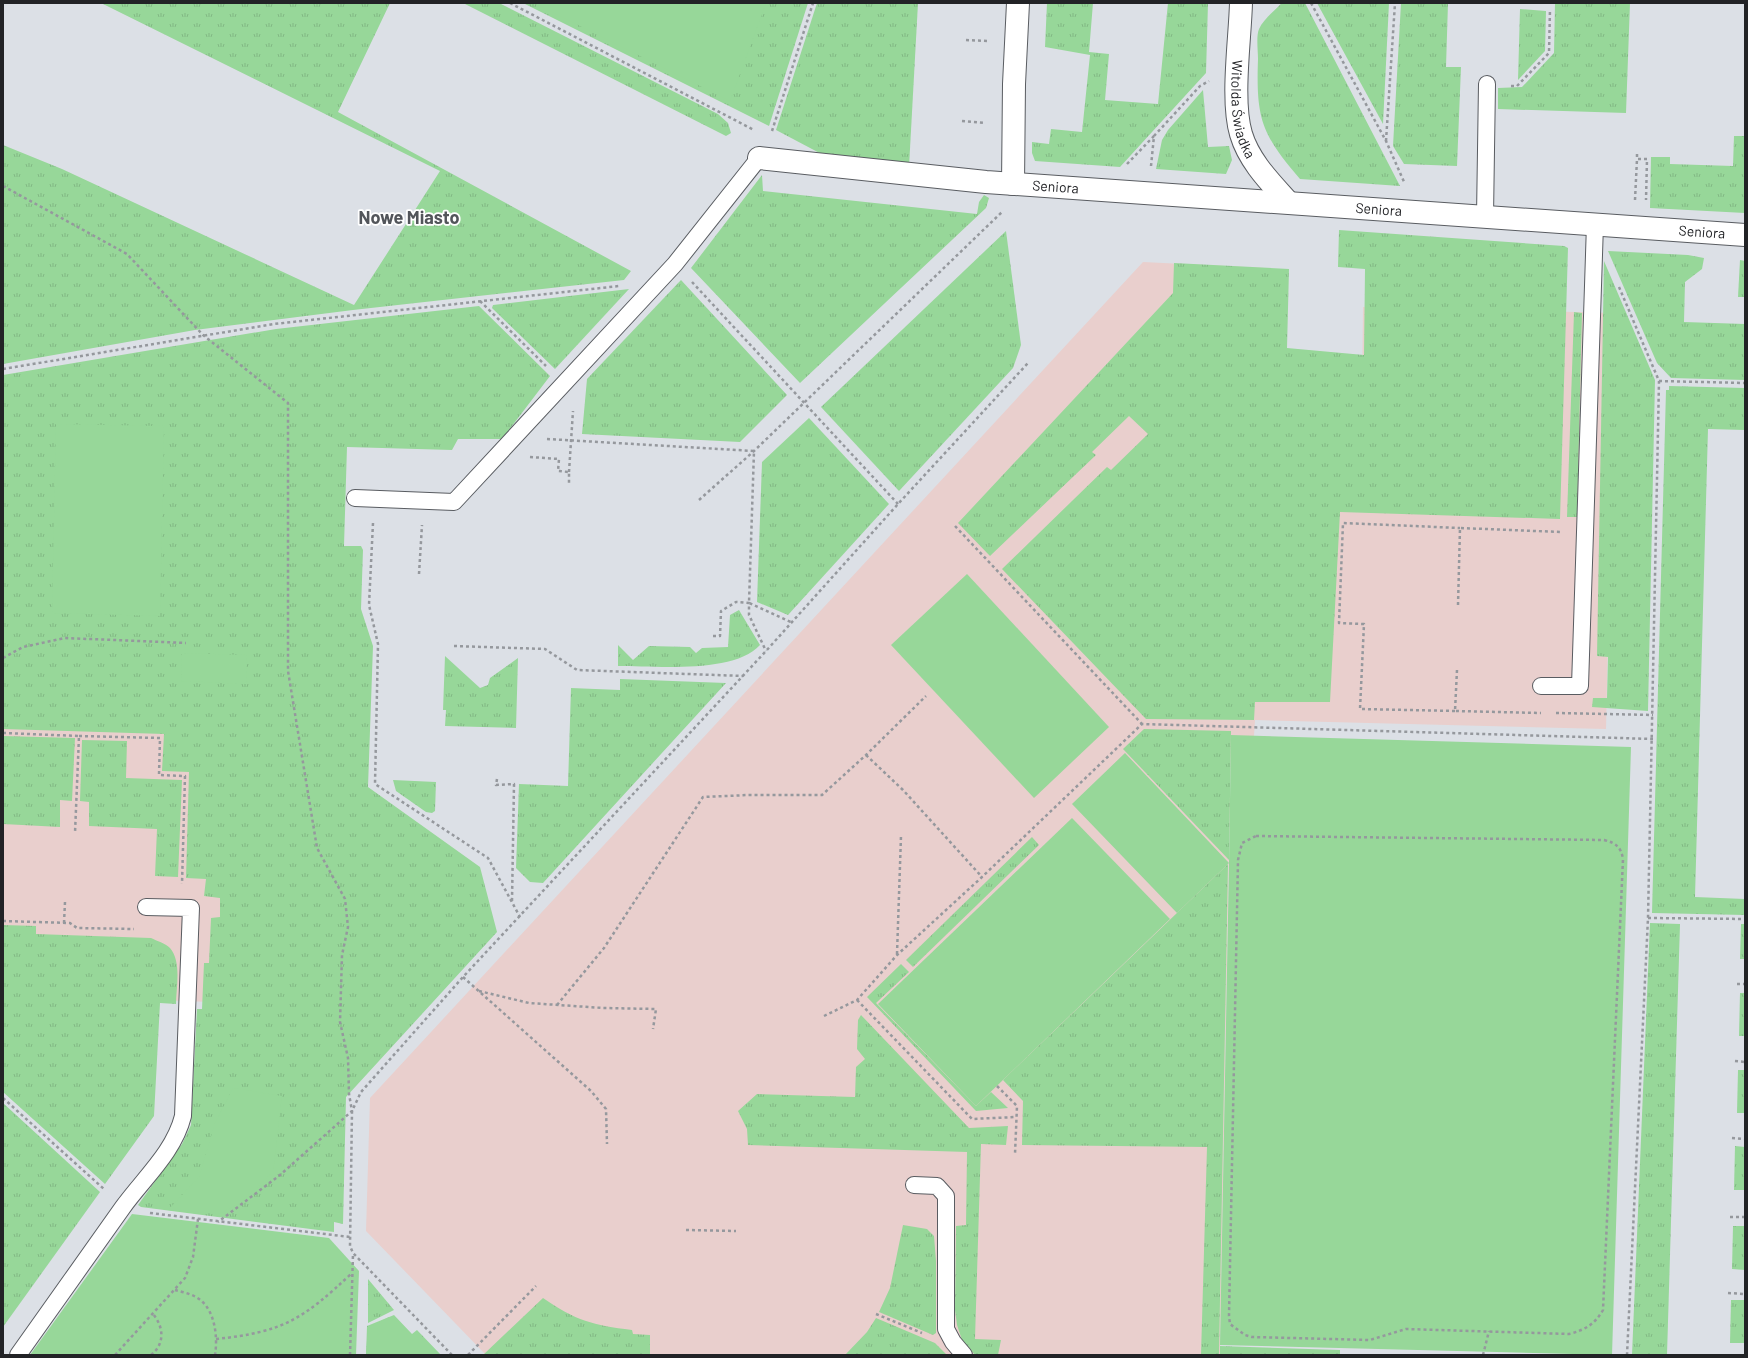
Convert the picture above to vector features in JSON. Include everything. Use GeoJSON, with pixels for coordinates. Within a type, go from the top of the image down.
{"type":"FeatureCollection","features":[{"type":"Feature","properties":{"kind":"street"},"geometry":{"type":"LineString","coordinates":[[1013,184],[1014,84],[1018,3]]}},
{"type":"Feature","properties":{"kind":"street","name":"Witolda Świadka"},"geometry":{"type":"LineString","coordinates":[[1241,3],[1238,78],[1238,112],[1241,135],[1260,169],[1288,202]]}},
{"type":"Feature","properties":{"kind":"street","name":"Seniora"},"geometry":{"type":"LineString","coordinates":[[759,158],[1013,184],[1745,235]]}},
{"type":"Feature","properties":{"kind":"lane"},"geometry":{"type":"LineString","coordinates":[[1485,216],[1487,85]]}},
{"type":"Feature","properties":{"kind":"lane"},"geometry":{"type":"LineString","coordinates":[[355,498],[454,502],[675,264],[759,158]]}},
{"type":"Feature","properties":{"kind":"lane"},"geometry":{"type":"LineString","coordinates":[[1541,686],[1580,686],[1595,224]]}},
{"type":"Feature","properties":{"kind":"lane"},"geometry":{"type":"LineString","coordinates":[[18,1355],[124,1205],[168,1149],[179,1131],[183,1116],[191,908],[146,906]]}},
{"type":"Feature","properties":{"kind":"lane"},"geometry":{"type":"LineString","coordinates":[[914,1185],[936,1186],[946,1196],[946,1329],[964,1355]]}},
{"type":"Feature","properties":{"kind":"path"},"geometry":{"type":"LineString","coordinates":[[510,3],[770,138]]}},
{"type":"Feature","properties":{"kind":"path"},"geometry":{"type":"LineString","coordinates":[[759,158],[770,138],[813,3]]}},
{"type":"Feature","properties":{"kind":"path"},"geometry":{"type":"LineString","coordinates":[[1311,3],[1386,141],[1417,212]]}},
{"type":"Feature","properties":{"kind":"path"},"geometry":{"type":"LineString","coordinates":[[1386,141],[1395,3]]}},
{"type":"Feature","properties":{"kind":"path"},"geometry":{"type":"LineString","coordinates":[[1487,85],[1517,86],[1549,53],[1550,9]]}},
{"type":"Feature","properties":{"kind":"path"},"geometry":{"type":"LineString","coordinates":[[966,40],[994,41]]}},
{"type":"Feature","properties":{"kind":"path"},"geometry":{"type":"LineString","coordinates":[[1124,167],[1200,86],[1214,78],[1238,78]]}},
{"type":"Feature","properties":{"kind":"path"},"geometry":{"type":"LineString","coordinates":[[962,122],[990,123]]}},
{"type":"Feature","properties":{"kind":"path"},"geometry":{"type":"LineString","coordinates":[[1149,193],[1154,136]]}},
{"type":"Feature","properties":{"kind":"path"},"geometry":{"type":"LineString","coordinates":[[1635,202],[1638,159],[1637,154]]}},
{"type":"Feature","properties":{"kind":"path"},"geometry":{"type":"LineString","coordinates":[[1638,159],[1647,159],[1646,203]]}},
{"type":"Feature","properties":{"kind":"path"},"geometry":{"type":"LineString","coordinates":[[3,186],[127,254],[203,336],[288,403],[288,671],[317,848],[344,900],[348,927],[342,955],[340,1022],[348,1058],[349,1094],[352,1111],[350,1237],[353,1253],[350,1355]]}},
{"type":"Feature","properties":{"kind":"path"},"geometry":{"type":"LineString","coordinates":[[698,500],[754,451],[1007,208]]}},
{"type":"Feature","properties":{"kind":"path"},"geometry":{"type":"LineString","coordinates":[[1595,250],[1607,259],[1660,381],[1648,918],[1627,1355]]}},
{"type":"Feature","properties":{"kind":"path"},"geometry":{"type":"LineString","coordinates":[[675,264],[898,504]]}},
{"type":"Feature","properties":{"kind":"path"},"geometry":{"type":"LineString","coordinates":[[3,369],[274,324],[657,282]]}},
{"type":"Feature","properties":{"kind":"path"},"geometry":{"type":"LineString","coordinates":[[479,301],[564,384]]}},
{"type":"Feature","properties":{"kind":"path"},"geometry":{"type":"LineString","coordinates":[[218,1222],[280,1175],[352,1111],[361,1092],[464,978],[793,623],[898,504],[1028,363]]}},
{"type":"Feature","properties":{"kind":"path"},"geometry":{"type":"LineString","coordinates":[[1660,381],[1745,383]]}},
{"type":"Feature","properties":{"kind":"path"},"geometry":{"type":"LineString","coordinates":[[514,437],[754,451]]}},
{"type":"Feature","properties":{"kind":"path"},"geometry":{"type":"LineString","coordinates":[[569,483],[572,440]]}},
{"type":"Feature","properties":{"kind":"path"},"geometry":{"type":"LineString","coordinates":[[501,451],[516,456],[559,459],[558,471],[570,472]]}},
{"type":"Feature","properties":{"kind":"path"},"geometry":{"type":"LineString","coordinates":[[754,451],[748,603],[749,615],[766,652]]}},
{"type":"Feature","properties":{"kind":"path"},"geometry":{"type":"LineString","coordinates":[[375,498],[369,605],[378,644],[375,784],[488,858],[520,917]]}},
{"type":"Feature","properties":{"kind":"path"},"geometry":{"type":"LineString","coordinates":[[1455,711],[1360,709],[1364,624],[1339,623],[1343,523],[1564,532]]}},
{"type":"Feature","properties":{"kind":"path"},"geometry":{"type":"LineString","coordinates":[[955,526],[1142,724],[1653,738]]}},
{"type":"Feature","properties":{"kind":"path"},"geometry":{"type":"LineString","coordinates":[[1458,605],[1460,528]]}},
{"type":"Feature","properties":{"kind":"path"},"geometry":{"type":"LineString","coordinates":[[419,574],[421,543]]}},
{"type":"Feature","properties":{"kind":"path"},"geometry":{"type":"LineString","coordinates":[[713,636],[720,636],[721,611],[736,602],[748,603],[793,623]]}},
{"type":"Feature","properties":{"kind":"path"},"geometry":{"type":"LineString","coordinates":[[3,658],[23,647],[65,638],[186,643]]}},
{"type":"Feature","properties":{"kind":"path"},"geometry":{"type":"LineString","coordinates":[[454,646],[545,649],[578,670],[743,676]]}},
{"type":"Feature","properties":{"kind":"path"},"geometry":{"type":"LineString","coordinates":[[557,1004],[604,948],[703,797],[748,795],[822,795],[866,755],[926,696]]}},
{"type":"Feature","properties":{"kind":"path"},"geometry":{"type":"LineString","coordinates":[[824,1016],[857,1000],[897,955],[982,878],[1142,724]]}},
{"type":"Feature","properties":{"kind":"path"},"geometry":{"type":"LineString","coordinates":[[3,733],[160,738],[159,775],[185,776],[182,908]]}},
{"type":"Feature","properties":{"kind":"path"},"geometry":{"type":"LineString","coordinates":[[75,833],[80,736]]}},
{"type":"Feature","properties":{"kind":"path"},"geometry":{"type":"LineString","coordinates":[[866,755],[903,790],[982,878]]}},
{"type":"Feature","properties":{"kind":"path"},"geometry":{"type":"LineString","coordinates":[[497,779],[496,784],[514,784],[512,901]]}},
{"type":"Feature","properties":{"kind":"path"},"geometry":{"type":"LineString","coordinates":[[897,955],[902,836]]}},
{"type":"Feature","properties":{"kind":"path"},"geometry":{"type":"LineString","coordinates":[[1256,836],[1604,840],[1618,845],[1622,851],[1623,867],[1603,1310],[1598,1320],[1590,1327],[1570,1334],[1489,1331],[1406,1329],[1370,1340],[1252,1337],[1245,1336],[1230,1324],[1238,860],[1242,843],[1248,839],[1256,836]]}},
{"type":"Feature","properties":{"kind":"path"},"geometry":{"type":"LineString","coordinates":[[64,923],[65,902]]}},
{"type":"Feature","properties":{"kind":"path"},"geometry":{"type":"LineString","coordinates":[[1648,918],[1745,919]]}},
{"type":"Feature","properties":{"kind":"path"},"geometry":{"type":"LineString","coordinates":[[3,921],[70,923],[77,928],[138,929]]}},
{"type":"Feature","properties":{"kind":"path"},"geometry":{"type":"LineString","coordinates":[[464,978],[591,1091],[606,1109],[607,1144]]}},
{"type":"Feature","properties":{"kind":"path"},"geometry":{"type":"LineString","coordinates":[[1737,984],[1745,984]]}},
{"type":"Feature","properties":{"kind":"path"},"geometry":{"type":"LineString","coordinates":[[479,991],[529,1002],[656,1009],[654,1029]]}},
{"type":"Feature","properties":{"kind":"path"},"geometry":{"type":"LineString","coordinates":[[857,1000],[972,1119],[1016,1117]]}},
{"type":"Feature","properties":{"kind":"path"},"geometry":{"type":"LineString","coordinates":[[1735,1062],[1745,1062]]}},
{"type":"Feature","properties":{"kind":"path"},"geometry":{"type":"LineString","coordinates":[[997,1086],[1017,1106],[1015,1154]]}},
{"type":"Feature","properties":{"kind":"path"},"geometry":{"type":"LineString","coordinates":[[3,1098],[102,1188],[124,1205],[146,1212],[350,1237]]}},
{"type":"Feature","properties":{"kind":"path"},"geometry":{"type":"LineString","coordinates":[[1732,1138],[1745,1139]]}},
{"type":"Feature","properties":{"kind":"path"},"geometry":{"type":"LineString","coordinates":[[1730,1217],[1745,1217]]}},
{"type":"Feature","properties":{"kind":"path"},"geometry":{"type":"LineString","coordinates":[[116,1355],[185,1278],[191,1264],[198,1219]]}},
{"type":"Feature","properties":{"kind":"path"},"geometry":{"type":"LineString","coordinates":[[686,1230],[736,1231]]}},
{"type":"Feature","properties":{"kind":"path"},"geometry":{"type":"LineString","coordinates":[[353,1253],[452,1355]]}},
{"type":"Feature","properties":{"kind":"path"},"geometry":{"type":"LineString","coordinates":[[216,1339],[263,1332],[290,1323],[312,1309],[352,1273]]}},
{"type":"Feature","properties":{"kind":"path"},"geometry":{"type":"LineString","coordinates":[[468,1355],[536,1286]]}},
{"type":"Feature","properties":{"kind":"path"},"geometry":{"type":"LineString","coordinates":[[175,1290],[193,1296],[204,1304],[211,1317],[216,1339],[215,1355]]}},
{"type":"Feature","properties":{"kind":"path"},"geometry":{"type":"LineString","coordinates":[[1728,1293],[1745,1294]]}},
{"type":"Feature","properties":{"kind":"path"},"geometry":{"type":"LineString","coordinates":[[151,1355],[157,1350],[162,1339],[160,1324],[153,1314]]}},
{"type":"Feature","properties":{"kind":"path"},"geometry":{"type":"LineString","coordinates":[[876,1314],[935,1339],[949,1335]]}},
{"type":"Feature","properties":{"kind":"path"},"geometry":{"type":"LineString","coordinates":[[1483,1355],[1489,1331]]}},
{"type":"Feature","properties":{"kind":"shaded area"},"geometry":{"type":"Polygon","coordinates":[[[1143,262],[1265,268],[1262,395],[1362,399],[1363,307],[1615,313],[1606,729],[1255,720],[1254,736],[1231,736],[1220,1355],[486,1355],[366,1231],[370,1098],[1143,262]]]}},
{"type":"Feature","properties":{"kind":"shaded area"},"geometry":{"type":"Polygon","coordinates":[[[3,700],[271,710],[263,1004],[3,994],[3,700]]]}},
{"type":"Feature","properties":{"kind":"green space"},"geometry":{"type":"Polygon","coordinates":[[[101,3],[390,3],[338,112],[631,271],[624,280],[353,310],[195,330],[3,364],[3,145],[62,169],[354,305],[440,171],[101,3]]]}},
{"type":"Feature","properties":{"kind":"green space"},"geometry":{"type":"Polygon","coordinates":[[[463,3],[499,3],[718,114],[728,123],[731,133],[726,136],[463,3]]]}},
{"type":"Feature","properties":{"kind":"green space"},"geometry":{"type":"Polygon","coordinates":[[[523,3],[808,3],[769,126],[523,3]]]}},
{"type":"Feature","properties":{"kind":"green space"},"geometry":{"type":"Polygon","coordinates":[[[534,3],[766,3],[730,101],[534,3]]]}},
{"type":"Feature","properties":{"kind":"green space"},"geometry":{"type":"Polygon","coordinates":[[[817,3],[918,3],[909,167],[829,158],[776,130],[817,3]]]}},
{"type":"Feature","properties":{"kind":"green space"},"geometry":{"type":"Polygon","coordinates":[[[1047,3],[1093,3],[1089,52],[1109,54],[1105,100],[1158,104],[1168,3],[1208,3],[1206,73],[1120,167],[1035,161],[1032,153],[1032,142],[1049,144],[1051,129],[1082,132],[1090,55],[1045,47],[1047,3]]]}},
{"type":"Feature","properties":{"kind":"green space"},"geometry":{"type":"Polygon","coordinates":[[[1282,3],[1305,3],[1400,186],[1300,179],[1277,150],[1269,137],[1260,111],[1258,96],[1257,39],[1259,29],[1263,22],[1282,3]]]}},
{"type":"Feature","properties":{"kind":"green space"},"geometry":{"type":"Polygon","coordinates":[[[1317,3],[1389,3],[1383,124],[1317,3]]]}},
{"type":"Feature","properties":{"kind":"green space"},"geometry":{"type":"Polygon","coordinates":[[[1401,3],[1448,3],[1446,67],[1461,67],[1457,166],[1404,164],[1393,146],[1401,3]]]}},
{"type":"Feature","properties":{"kind":"green space"},"geometry":{"type":"Polygon","coordinates":[[[1555,3],[1630,3],[1626,113],[1498,109],[1498,88],[1522,87],[1554,53],[1555,3]]]}},
{"type":"Feature","properties":{"kind":"green space"},"geometry":{"type":"Polygon","coordinates":[[[1520,9],[1546,11],[1545,51],[1518,80],[1520,9]]]}},
{"type":"Feature","properties":{"kind":"green space"},"geometry":{"type":"Polygon","coordinates":[[[1203,90],[1208,147],[1229,146],[1232,160],[1226,174],[1156,169],[1162,140],[1168,130],[1203,90]]]}},
{"type":"Feature","properties":{"kind":"green space"},"geometry":{"type":"Polygon","coordinates":[[[1734,136],[1745,136],[1745,213],[1650,208],[1651,157],[1670,157],[1670,164],[1733,166],[1734,136]]]}},
{"type":"Feature","properties":{"kind":"green space"},"geometry":{"type":"Polygon","coordinates":[[[762,175],[763,191],[977,214],[979,202],[984,195],[989,198],[986,208],[800,383],[691,268],[762,175]]]}},
{"type":"Feature","properties":{"kind":"green space"},"geometry":{"type":"Polygon","coordinates":[[[1339,230],[1564,246],[1568,248],[1560,519],[1340,512],[1330,702],[1255,702],[1254,720],[1146,719],[1002,569],[1107,467],[1111,470],[1148,434],[1129,416],[1092,452],[1096,455],[990,556],[958,523],[1173,293],[1174,263],[1289,269],[1287,348],[1364,355],[1365,269],[1338,267],[1339,230]]]}},
{"type":"Feature","properties":{"kind":"green space"},"geometry":{"type":"Polygon","coordinates":[[[1006,231],[1021,345],[1013,368],[899,491],[821,407],[1006,231]]]}},
{"type":"Feature","properties":{"kind":"green space"},"geometry":{"type":"Polygon","coordinates":[[[1608,251],[1688,255],[1704,258],[1702,269],[1685,282],[1684,322],[1745,324],[1745,380],[1671,378],[1657,363],[1608,251]]]}},
{"type":"Feature","properties":{"kind":"green space"},"geometry":{"type":"Polygon","coordinates":[[[1740,260],[1745,261],[1745,297],[1738,297],[1740,260]]]}},
{"type":"Feature","properties":{"kind":"green space"},"geometry":{"type":"Polygon","coordinates":[[[1604,261],[1655,380],[1648,711],[1592,707],[1593,698],[1607,698],[1608,657],[1597,656],[1604,261]]]}},
{"type":"Feature","properties":{"kind":"green space"},"geometry":{"type":"Polygon","coordinates":[[[681,280],[787,395],[740,442],[582,434],[587,379],[681,280]]]}},
{"type":"Feature","properties":{"kind":"green space"},"geometry":{"type":"Polygon","coordinates":[[[629,289],[555,369],[492,308],[493,305],[629,289]]]}},
{"type":"Feature","properties":{"kind":"green space"},"geometry":{"type":"Polygon","coordinates":[[[479,306],[550,376],[502,439],[458,439],[452,450],[347,447],[344,546],[361,546],[363,550],[361,609],[373,646],[368,787],[480,867],[497,932],[346,1097],[343,1224],[334,1222],[334,1232],[141,1207],[138,1205],[182,1144],[191,1125],[197,1009],[202,1009],[204,963],[209,963],[211,918],[220,917],[220,898],[204,896],[206,879],[186,878],[189,772],[162,771],[164,734],[3,729],[3,375],[276,329],[479,306]]]}},
{"type":"Feature","properties":{"kind":"green space"},"geometry":{"type":"Polygon","coordinates":[[[1574,312],[1582,313],[1577,517],[1567,517],[1574,312]]]}},
{"type":"Feature","properties":{"kind":"green space"},"geometry":{"type":"Polygon","coordinates":[[[1669,386],[1745,388],[1745,430],[1708,429],[1695,897],[1745,899],[1745,915],[1652,913],[1666,390],[1669,390],[1669,386]]]}},
{"type":"Feature","properties":{"kind":"green space"},"geometry":{"type":"Polygon","coordinates":[[[809,418],[889,504],[788,615],[757,602],[762,462],[809,418]]]}},
{"type":"Feature","properties":{"kind":"green space"},"geometry":{"type":"Polygon","coordinates":[[[56,424],[164,426],[160,616],[52,613],[56,424]]]}},
{"type":"Feature","properties":{"kind":"green space"},"geometry":{"type":"Polygon","coordinates":[[[967,574],[1109,727],[1034,798],[891,645],[967,574]]]}},
{"type":"Feature","properties":{"kind":"green space"},"geometry":{"type":"Polygon","coordinates":[[[739,610],[760,645],[748,654],[732,661],[693,666],[618,666],[618,645],[633,660],[649,646],[690,647],[696,653],[702,648],[728,647],[730,615],[739,610]]]}},
{"type":"Feature","properties":{"kind":"green space"},"geometry":{"type":"Polygon","coordinates":[[[182,653],[247,655],[246,684],[181,681],[182,653]]]}},
{"type":"Feature","properties":{"kind":"green space"},"geometry":{"type":"Polygon","coordinates":[[[445,656],[480,688],[488,685],[490,678],[518,658],[516,728],[445,726],[446,710],[443,710],[445,656]]]}},
{"type":"Feature","properties":{"kind":"green space"},"geometry":{"type":"Polygon","coordinates":[[[620,679],[726,683],[543,883],[530,882],[516,868],[519,784],[568,786],[571,688],[620,690],[620,679]]]}},
{"type":"Feature","properties":{"kind":"green space"},"geometry":{"type":"Polygon","coordinates":[[[1144,729],[1231,731],[1229,860],[1123,749],[1144,729]]]}},
{"type":"Feature","properties":{"kind":"green space"},"geometry":{"type":"Polygon","coordinates":[[[1231,735],[1631,747],[1612,1355],[1220,1345],[1231,735]]]}},
{"type":"Feature","properties":{"kind":"green space"},"geometry":{"type":"Polygon","coordinates":[[[3,736],[75,738],[72,801],[60,800],[60,827],[3,824],[3,736]]]}},
{"type":"Feature","properties":{"kind":"green space"},"geometry":{"type":"Polygon","coordinates":[[[82,740],[127,741],[126,778],[182,780],[178,877],[155,876],[157,829],[89,826],[89,802],[80,801],[82,740]]]}},
{"type":"Feature","properties":{"kind":"green space"},"geometry":{"type":"Polygon","coordinates":[[[1125,753],[1229,863],[1177,913],[1072,804],[1125,753]]]}},
{"type":"Feature","properties":{"kind":"green space"},"geometry":{"type":"Polygon","coordinates":[[[393,780],[436,782],[435,811],[432,813],[426,812],[396,791],[393,780]]]}},
{"type":"Feature","properties":{"kind":"green space"},"geometry":{"type":"Polygon","coordinates":[[[1072,818],[1170,919],[976,1106],[878,1004],[1072,818]]]}},
{"type":"Feature","properties":{"kind":"green space"},"geometry":{"type":"Polygon","coordinates":[[[1032,837],[1039,845],[913,967],[906,960],[1032,837]]]}},
{"type":"Feature","properties":{"kind":"green space"},"geometry":{"type":"Polygon","coordinates":[[[1228,864],[1219,1355],[1201,1355],[1207,1147],[1022,1145],[1023,1101],[1003,1080],[1228,864]]]}},
{"type":"Feature","properties":{"kind":"green space"},"geometry":{"type":"Polygon","coordinates":[[[1650,923],[1680,924],[1667,1355],[1632,1355],[1650,923]]]}},
{"type":"Feature","properties":{"kind":"green space"},"geometry":{"type":"Polygon","coordinates":[[[1741,924],[1745,924],[1745,959],[1740,959],[1741,924]]]}},
{"type":"Feature","properties":{"kind":"green space"},"geometry":{"type":"Polygon","coordinates":[[[3,925],[36,926],[36,934],[151,938],[168,946],[174,954],[177,968],[176,1004],[160,1003],[154,1116],[105,1184],[3,1092],[3,925]]]}},
{"type":"Feature","properties":{"kind":"green space"},"geometry":{"type":"Polygon","coordinates":[[[901,964],[909,972],[876,1003],[976,1106],[991,1092],[1008,1108],[976,1111],[867,997],[901,964]]]}},
{"type":"Feature","properties":{"kind":"green space"},"geometry":{"type":"Polygon","coordinates":[[[1740,993],[1745,993],[1745,1036],[1739,1036],[1740,993]]]}},
{"type":"Feature","properties":{"kind":"green space"},"geometry":{"type":"Polygon","coordinates":[[[861,1015],[969,1128],[1008,1126],[1006,1145],[981,1144],[975,1339],[1001,1340],[998,1355],[975,1355],[962,1340],[957,1325],[955,1310],[956,1226],[966,1225],[967,1152],[748,1145],[747,1129],[738,1111],[757,1094],[855,1097],[856,1067],[865,1059],[857,1049],[858,1020],[861,1015]]]}},
{"type":"Feature","properties":{"kind":"green space"},"geometry":{"type":"Polygon","coordinates":[[[1738,1070],[1745,1070],[1745,1113],[1737,1113],[1738,1070]]]}},
{"type":"Feature","properties":{"kind":"green space"},"geometry":{"type":"Polygon","coordinates":[[[233,1088],[282,1096],[273,1172],[239,1204],[218,1214],[168,1210],[199,1177],[215,1123],[233,1088]]]}},
{"type":"Feature","properties":{"kind":"green space"},"geometry":{"type":"Polygon","coordinates":[[[3,1103],[100,1192],[3,1327],[3,1103]]]}},
{"type":"Feature","properties":{"kind":"green space"},"geometry":{"type":"Polygon","coordinates":[[[1735,1146],[1745,1147],[1745,1190],[1734,1190],[1735,1146]]]}},
{"type":"Feature","properties":{"kind":"green space"},"geometry":{"type":"Polygon","coordinates":[[[132,1214],[329,1238],[359,1271],[356,1355],[30,1355],[132,1214]]]}},
{"type":"Feature","properties":{"kind":"green space"},"geometry":{"type":"Polygon","coordinates":[[[903,1225],[927,1229],[934,1236],[936,1261],[936,1333],[933,1335],[879,1312],[890,1288],[903,1225]]]}},
{"type":"Feature","properties":{"kind":"green space"},"geometry":{"type":"Polygon","coordinates":[[[1733,1226],[1745,1226],[1745,1270],[1732,1269],[1733,1226]]]}},
{"type":"Feature","properties":{"kind":"green space"},"geometry":{"type":"Polygon","coordinates":[[[368,1279],[394,1310],[368,1323],[368,1279]]]}},
{"type":"Feature","properties":{"kind":"green space"},"geometry":{"type":"Polygon","coordinates":[[[543,1298],[565,1312],[585,1321],[632,1330],[633,1334],[650,1335],[650,1355],[483,1355],[543,1298]]]}},
{"type":"Feature","properties":{"kind":"green space"},"geometry":{"type":"Polygon","coordinates":[[[1731,1300],[1745,1300],[1745,1343],[1730,1343],[1731,1300]]]}},
{"type":"Feature","properties":{"kind":"green space"},"geometry":{"type":"Polygon","coordinates":[[[394,1315],[412,1334],[417,1330],[441,1355],[366,1355],[367,1326],[394,1315]]]}},
{"type":"Feature","properties":{"kind":"green space"},"geometry":{"type":"Polygon","coordinates":[[[389,1317],[394,1317],[431,1355],[366,1355],[368,1328],[389,1317]]]}},
{"type":"Feature","properties":{"kind":"green space"},"geometry":{"type":"Polygon","coordinates":[[[876,1318],[935,1343],[947,1355],[845,1355],[867,1332],[876,1318]]]}},
{"type":"Feature","properties":{"kind":"green space"},"geometry":{"type":"Polygon","coordinates":[[[1220,1346],[1340,1350],[1340,1355],[1220,1355],[1220,1346]]]}},
{"type":"Feature","properties":{"kind":"district","name":"Nowe Miasto"},"geometry":{"type":"Point","coordinates":[409,218]}}]}
